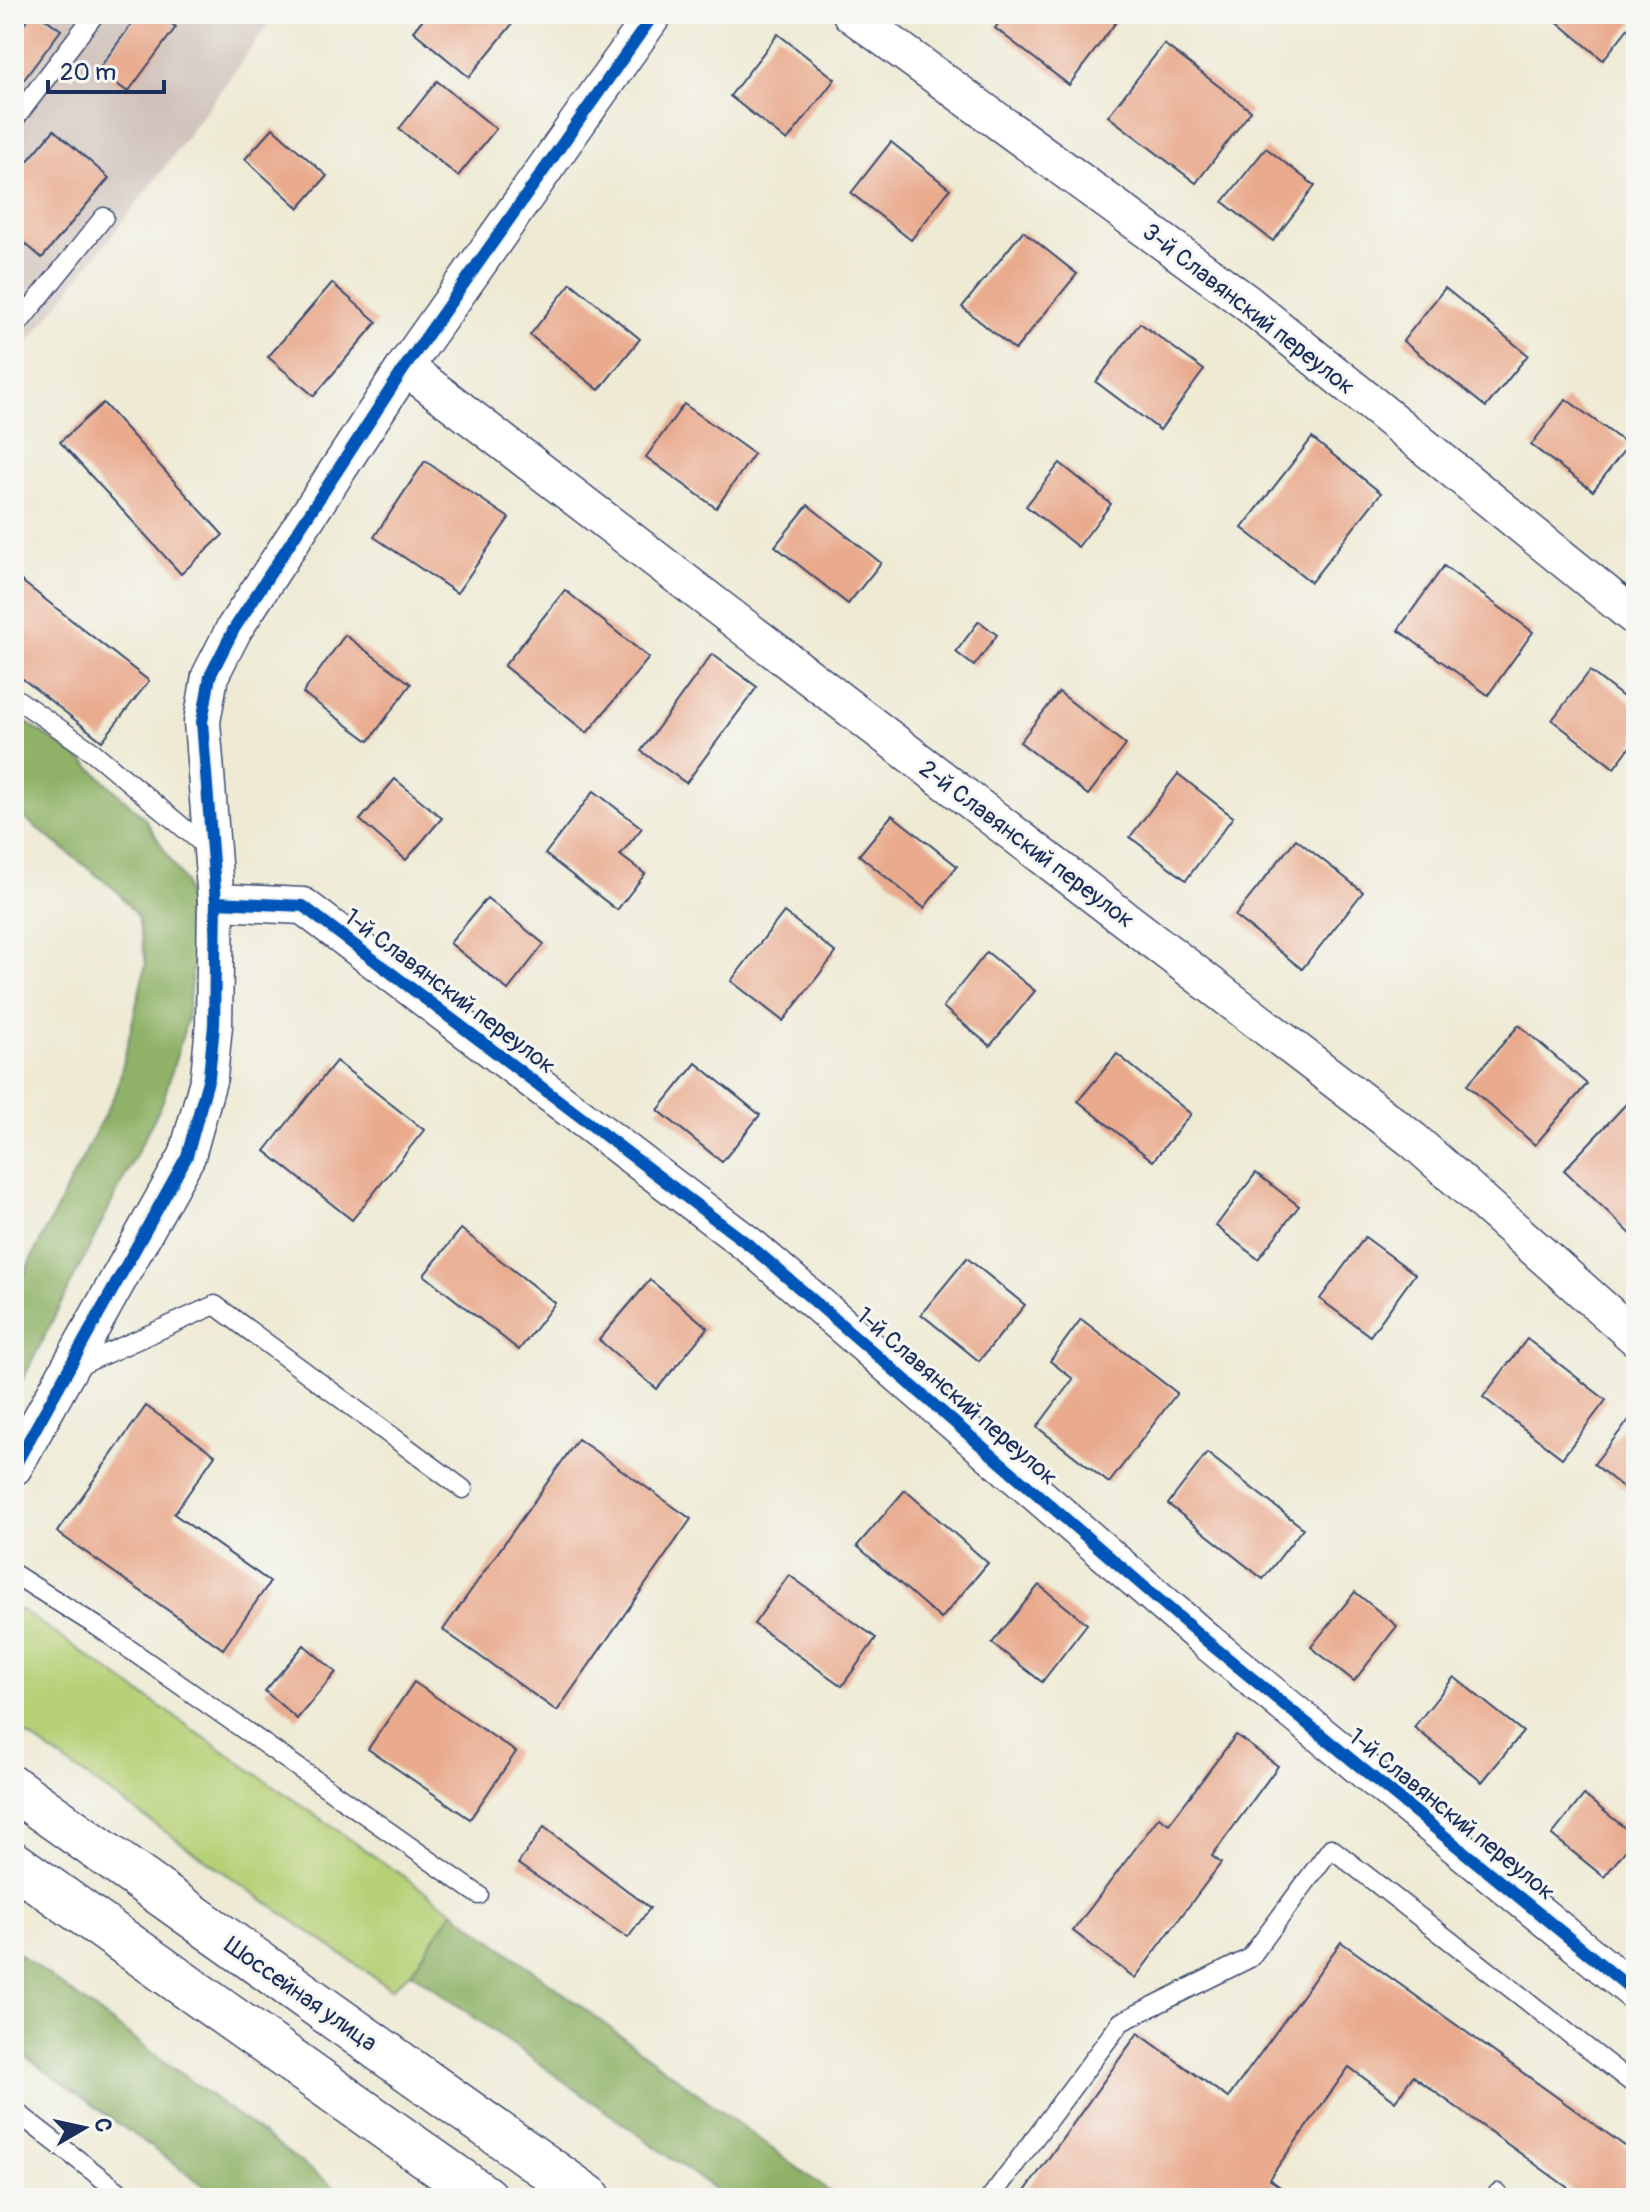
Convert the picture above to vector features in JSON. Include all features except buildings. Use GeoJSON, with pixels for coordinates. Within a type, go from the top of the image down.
{"type":"FeatureCollection","features":[{"type":"Feature","properties":{"kind":"main road","name":"Шоссейная улица"},"geometry":{"type":"LineString","coordinates":[[14,1789],[589,2198]]}},
{"type":"Feature","properties":{"kind":"main road"},"geometry":{"type":"LineString","coordinates":[[14,1864],[485,2198]]}},
{"type":"Feature","properties":{"kind":"street"},"geometry":{"type":"LineString","coordinates":[[14,1467],[187,1156],[209,1077],[214,1025],[216,902],[202,722],[210,676],[234,629],[405,367],[654,14]]}},
{"type":"Feature","properties":{"kind":"street","name":"3-й Славянский переулок"},"geometry":{"type":"LineString","coordinates":[[851,14],[1246,302],[1636,618]]}},
{"type":"Feature","properties":{"kind":"street","name":"2-й Славянский переулок"},"geometry":{"type":"LineString","coordinates":[[405,367],[1413,1140],[1636,1338]]}},
{"type":"Feature","properties":{"kind":"street","name":"1-й Славянский переулок"},"geometry":{"type":"LineString","coordinates":[[216,902],[303,906],[753,1248],[1209,1643],[1636,1993]]}},
{"type":"Feature","properties":{"kind":"lane"},"geometry":{"type":"LineString","coordinates":[[14,120],[95,14]]}},
{"type":"Feature","properties":{"kind":"lane"},"geometry":{"type":"LineString","coordinates":[[14,329],[104,217]]}},
{"type":"Feature","properties":{"kind":"lane"},"geometry":{"type":"LineString","coordinates":[[14,697],[93,752],[210,850]]}},
{"type":"Feature","properties":{"kind":"lane"},"geometry":{"type":"LineString","coordinates":[[70,1370],[215,1305],[463,1489]]}},
{"type":"Feature","properties":{"kind":"lane"},"geometry":{"type":"LineString","coordinates":[[14,1574],[98,1627],[479,1895]]}},
{"type":"Feature","properties":{"kind":"lane"},"geometry":{"type":"LineString","coordinates":[[990,2198],[1121,2022],[1250,1958],[1331,1848],[1636,2086]]}},
{"type":"Feature","properties":{"kind":"lane"},"geometry":{"type":"LineString","coordinates":[[14,2110],[122,2194],[119,2198]]}},
{"type":"Feature","properties":{"kind":"shaded area"},"geometry":{"type":"Polygon","coordinates":[[[28,14],[276,14],[162,171],[14,361],[14,36],[28,14]]]}},
{"type":"Feature","properties":{"kind":"green space"},"geometry":{"type":"Polygon","coordinates":[[[14,714],[86,763],[145,819],[185,883],[195,943],[187,1020],[163,1101],[14,1397],[14,1293],[117,1090],[146,963],[138,918],[117,891],[14,810],[14,714]]]}},
{"type":"Feature","properties":{"kind":"green space"},"geometry":{"type":"Polygon","coordinates":[[[14,1608],[23,1611],[453,1911],[411,1972],[391,1989],[14,1726],[14,1608]]]}},
{"type":"Feature","properties":{"kind":"green space"},"geometry":{"type":"Polygon","coordinates":[[[453,1911],[838,2198],[727,2198],[411,1972],[453,1911]]]}},
{"type":"Feature","properties":{"kind":"green space"},"geometry":{"type":"Polygon","coordinates":[[[14,1950],[349,2198],[221,2198],[14,2048],[14,1950]]]}},
{"type":"Feature","properties":{"kind":"cycle path"},"geometry":{"type":"LineString","coordinates":[[14,1467],[187,1156],[209,1077],[214,1025],[216,902],[202,722],[210,676],[234,629],[405,367],[654,14]]}},
{"type":"Feature","properties":{"kind":"cycle path"},"geometry":{"type":"LineString","coordinates":[[216,902],[303,906],[753,1248],[1209,1643],[1636,1993]]}}]}
